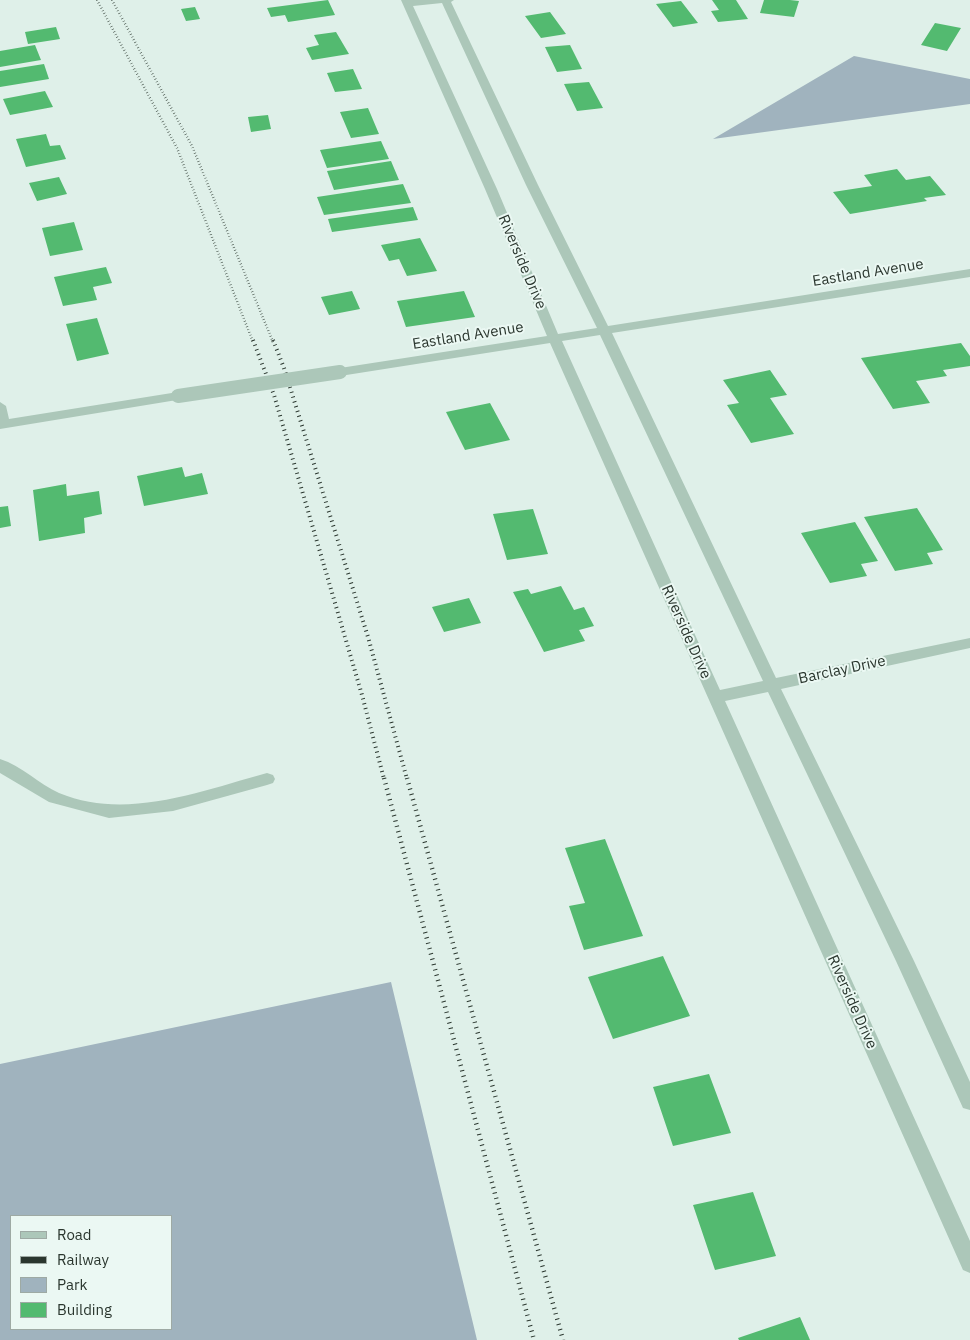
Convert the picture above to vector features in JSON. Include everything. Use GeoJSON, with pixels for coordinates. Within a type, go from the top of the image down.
{"type":"FeatureCollection","features":[{"type":"Feature","properties":{"kind":"street"},"geometry":{"type":"LineString","coordinates":[[445,0],[532,185],[605,331],[692,517],[774,685],[970,1102]]}},
{"type":"Feature","properties":{"kind":"street"},"geometry":{"type":"LineString","coordinates":[[407,2],[449,0]]}},
{"type":"Feature","properties":{"kind":"street","name":"Riverside Drive"},"geometry":{"type":"LineString","coordinates":[[407,2],[491,189],[554,338],[970,1263]]}},
{"type":"Feature","properties":{"kind":"street","name":"Eastland Avenue"},"geometry":{"type":"LineString","coordinates":[[2,425],[970,273]]}},
{"type":"Feature","properties":{"kind":"street"},"geometry":{"type":"LineString","coordinates":[[0,406],[2,425]]}},
{"type":"Feature","properties":{"kind":"street","name":"Barclay Drive"},"geometry":{"type":"LineString","coordinates":[[715,697],[970,643]]}},
{"type":"Feature","properties":{"kind":"street"},"geometry":{"type":"LineString","coordinates":[[0,765],[54,798],[108,812],[173,805],[267,779]]}},
{"type":"Feature","properties":{"kind":"green space"},"geometry":{"type":"Polygon","coordinates":[[[854,56],[970,79],[970,104],[713,139],[854,56]]]}},
{"type":"Feature","properties":{"kind":"green space"},"geometry":{"type":"Polygon","coordinates":[[[391,982],[477,1340],[0,1340],[0,1064],[391,982]]]}},
{"type":"Feature","properties":{"kind":"building"},"geometry":{"type":"Polygon","coordinates":[[[328,0],[335,15],[288,22],[285,15],[271,17],[267,8],[328,0]]]}},
{"type":"Feature","properties":{"kind":"building"},"geometry":{"type":"Polygon","coordinates":[[[712,0],[736,0],[748,19],[718,22],[711,11],[719,10],[712,0]]]}},
{"type":"Feature","properties":{"kind":"building"},"geometry":{"type":"Polygon","coordinates":[[[764,0],[799,1],[794,17],[760,13],[764,0]]]}},
{"type":"Feature","properties":{"kind":"building"},"geometry":{"type":"Polygon","coordinates":[[[681,1],[698,23],[673,27],[656,4],[681,1]]]}},
{"type":"Feature","properties":{"kind":"building"},"geometry":{"type":"Polygon","coordinates":[[[195,7],[200,19],[186,21],[181,9],[195,7]]]}},
{"type":"Feature","properties":{"kind":"building"},"geometry":{"type":"Polygon","coordinates":[[[550,12],[566,34],[541,38],[525,16],[550,12]]]}},
{"type":"Feature","properties":{"kind":"building"},"geometry":{"type":"Polygon","coordinates":[[[935,23],[961,28],[947,51],[921,45],[935,23]]]}},
{"type":"Feature","properties":{"kind":"building"},"geometry":{"type":"Polygon","coordinates":[[[56,27],[60,39],[28,44],[25,32],[56,27]]]}},
{"type":"Feature","properties":{"kind":"building"},"geometry":{"type":"Polygon","coordinates":[[[336,32],[349,54],[312,60],[306,48],[319,45],[314,35],[336,32]]]}},
{"type":"Feature","properties":{"kind":"building"},"geometry":{"type":"Polygon","coordinates":[[[35,45],[41,60],[0,67],[0,51],[35,45]]]}},
{"type":"Feature","properties":{"kind":"building"},"geometry":{"type":"Polygon","coordinates":[[[570,45],[582,69],[557,72],[545,47],[570,45]]]}},
{"type":"Feature","properties":{"kind":"building"},"geometry":{"type":"Polygon","coordinates":[[[44,64],[49,79],[0,87],[0,71],[44,64]]]}},
{"type":"Feature","properties":{"kind":"building"},"geometry":{"type":"Polygon","coordinates":[[[353,69],[362,89],[335,92],[327,73],[353,69]]]}},
{"type":"Feature","properties":{"kind":"building"},"geometry":{"type":"Polygon","coordinates":[[[589,82],[603,108],[577,111],[564,84],[589,82]]]}},
{"type":"Feature","properties":{"kind":"building"},"geometry":{"type":"Polygon","coordinates":[[[45,91],[53,107],[10,115],[3,99],[45,91]]]}},
{"type":"Feature","properties":{"kind":"building"},"geometry":{"type":"Polygon","coordinates":[[[368,108],[379,134],[351,138],[340,112],[368,108]]]}},
{"type":"Feature","properties":{"kind":"building"},"geometry":{"type":"Polygon","coordinates":[[[268,115],[271,129],[251,132],[248,117],[268,115]]]}},
{"type":"Feature","properties":{"kind":"building"},"geometry":{"type":"Polygon","coordinates":[[[46,134],[50,146],[60,145],[66,159],[26,167],[16,139],[46,134]]]}},
{"type":"Feature","properties":{"kind":"building"},"geometry":{"type":"Polygon","coordinates":[[[381,141],[389,159],[327,168],[320,150],[381,141]]]}},
{"type":"Feature","properties":{"kind":"building"},"geometry":{"type":"Polygon","coordinates":[[[391,161],[399,180],[334,190],[327,171],[391,161]]]}},
{"type":"Feature","properties":{"kind":"building"},"geometry":{"type":"Polygon","coordinates":[[[897,169],[906,180],[930,176],[946,195],[924,198],[927,201],[850,214],[833,192],[872,186],[864,175],[897,169]]]}},
{"type":"Feature","properties":{"kind":"building"},"geometry":{"type":"Polygon","coordinates":[[[59,177],[67,194],[37,201],[29,183],[59,177]]]}},
{"type":"Feature","properties":{"kind":"building"},"geometry":{"type":"Polygon","coordinates":[[[403,184],[411,203],[324,215],[317,197],[403,184]]]}},
{"type":"Feature","properties":{"kind":"building"},"geometry":{"type":"Polygon","coordinates":[[[413,207],[418,220],[332,232],[328,219],[413,207]]]}},
{"type":"Feature","properties":{"kind":"building"},"geometry":{"type":"Polygon","coordinates":[[[74,222],[83,250],[50,256],[42,228],[74,222]]]}},
{"type":"Feature","properties":{"kind":"building"},"geometry":{"type":"Polygon","coordinates":[[[420,238],[437,271],[407,276],[399,259],[389,261],[381,245],[420,238]]]}},
{"type":"Feature","properties":{"kind":"building"},"geometry":{"type":"Polygon","coordinates":[[[106,267],[112,283],[93,287],[97,300],[63,306],[54,277],[106,267]]]}},
{"type":"Feature","properties":{"kind":"building"},"geometry":{"type":"Polygon","coordinates":[[[352,291],[360,309],[329,315],[321,297],[352,291]]]}},
{"type":"Feature","properties":{"kind":"building"},"geometry":{"type":"Polygon","coordinates":[[[464,291],[475,317],[406,327],[397,301],[464,291]]]}},
{"type":"Feature","properties":{"kind":"building"},"geometry":{"type":"Polygon","coordinates":[[[97,318],[109,354],[77,361],[66,324],[97,318]]]}},
{"type":"Feature","properties":{"kind":"building"},"geometry":{"type":"Polygon","coordinates":[[[961,343],[970,356],[970,366],[943,370],[947,376],[916,381],[930,403],[893,409],[861,358],[961,343]]]}},
{"type":"Feature","properties":{"kind":"building"},"geometry":{"type":"Polygon","coordinates":[[[770,370],[787,395],[770,398],[794,434],[751,443],[727,405],[739,403],[723,380],[770,370]]]}},
{"type":"Feature","properties":{"kind":"building"},"geometry":{"type":"Polygon","coordinates":[[[490,403],[510,440],[465,450],[446,412],[490,403]]]}},
{"type":"Feature","properties":{"kind":"building"},"geometry":{"type":"Polygon","coordinates":[[[182,467],[185,477],[202,473],[208,494],[144,506],[137,476],[182,467]]]}},
{"type":"Feature","properties":{"kind":"building"},"geometry":{"type":"Polygon","coordinates":[[[66,484],[67,496],[99,491],[102,514],[84,518],[85,533],[39,541],[33,490],[66,484]]]}},
{"type":"Feature","properties":{"kind":"building"},"geometry":{"type":"Polygon","coordinates":[[[8,506],[11,526],[0,528],[0,507],[8,506]]]}},
{"type":"Feature","properties":{"kind":"building"},"geometry":{"type":"Polygon","coordinates":[[[917,508],[943,550],[927,553],[933,564],[895,571],[864,517],[917,508]]]}},
{"type":"Feature","properties":{"kind":"building"},"geometry":{"type":"Polygon","coordinates":[[[533,509],[548,554],[507,560],[493,514],[533,509]]]}},
{"type":"Feature","properties":{"kind":"building"},"geometry":{"type":"Polygon","coordinates":[[[855,522],[878,561],[861,564],[867,576],[830,583],[801,533],[855,522]]]}},
{"type":"Feature","properties":{"kind":"building"},"geometry":{"type":"Polygon","coordinates":[[[561,586],[574,610],[584,607],[594,626],[579,630],[585,641],[544,652],[513,592],[528,589],[531,594],[561,586]]]}},
{"type":"Feature","properties":{"kind":"building"},"geometry":{"type":"Polygon","coordinates":[[[469,598],[481,623],[444,632],[432,607],[469,598]]]}},
{"type":"Feature","properties":{"kind":"building"},"geometry":{"type":"Polygon","coordinates":[[[605,839],[643,936],[584,950],[569,906],[585,903],[565,848],[605,839]]]}},
{"type":"Feature","properties":{"kind":"building"},"geometry":{"type":"Polygon","coordinates":[[[663,956],[690,1016],[613,1039],[588,977],[663,956]]]}},
{"type":"Feature","properties":{"kind":"building"},"geometry":{"type":"Polygon","coordinates":[[[709,1074],[731,1133],[673,1146],[653,1087],[709,1074]]]}},
{"type":"Feature","properties":{"kind":"building"},"geometry":{"type":"Polygon","coordinates":[[[753,1192],[776,1256],[715,1270],[693,1205],[753,1192]]]}},
{"type":"Feature","properties":{"kind":"building"},"geometry":{"type":"Polygon","coordinates":[[[800,1317],[810,1340],[739,1340],[738,1338],[800,1317]]]}},
{"type":"Feature","properties":{"kind":"railway"},"geometry":{"type":"LineString","coordinates":[[97,0],[177,148],[253,342]]}},
{"type":"Feature","properties":{"kind":"railway"},"geometry":{"type":"LineString","coordinates":[[112,0],[192,146],[273,342]]}},
{"type":"Feature","properties":{"kind":"railway"},"geometry":{"type":"LineString","coordinates":[[253,340],[274,395],[362,695],[384,779]]}},
{"type":"Feature","properties":{"kind":"railway"},"geometry":{"type":"LineString","coordinates":[[273,340],[284,368],[368,637],[407,779]]}},
{"type":"Feature","properties":{"kind":"railway"},"geometry":{"type":"LineString","coordinates":[[384,778],[534,1340]]}},
{"type":"Feature","properties":{"kind":"railway"},"geometry":{"type":"LineString","coordinates":[[407,778],[563,1340]]}}]}
